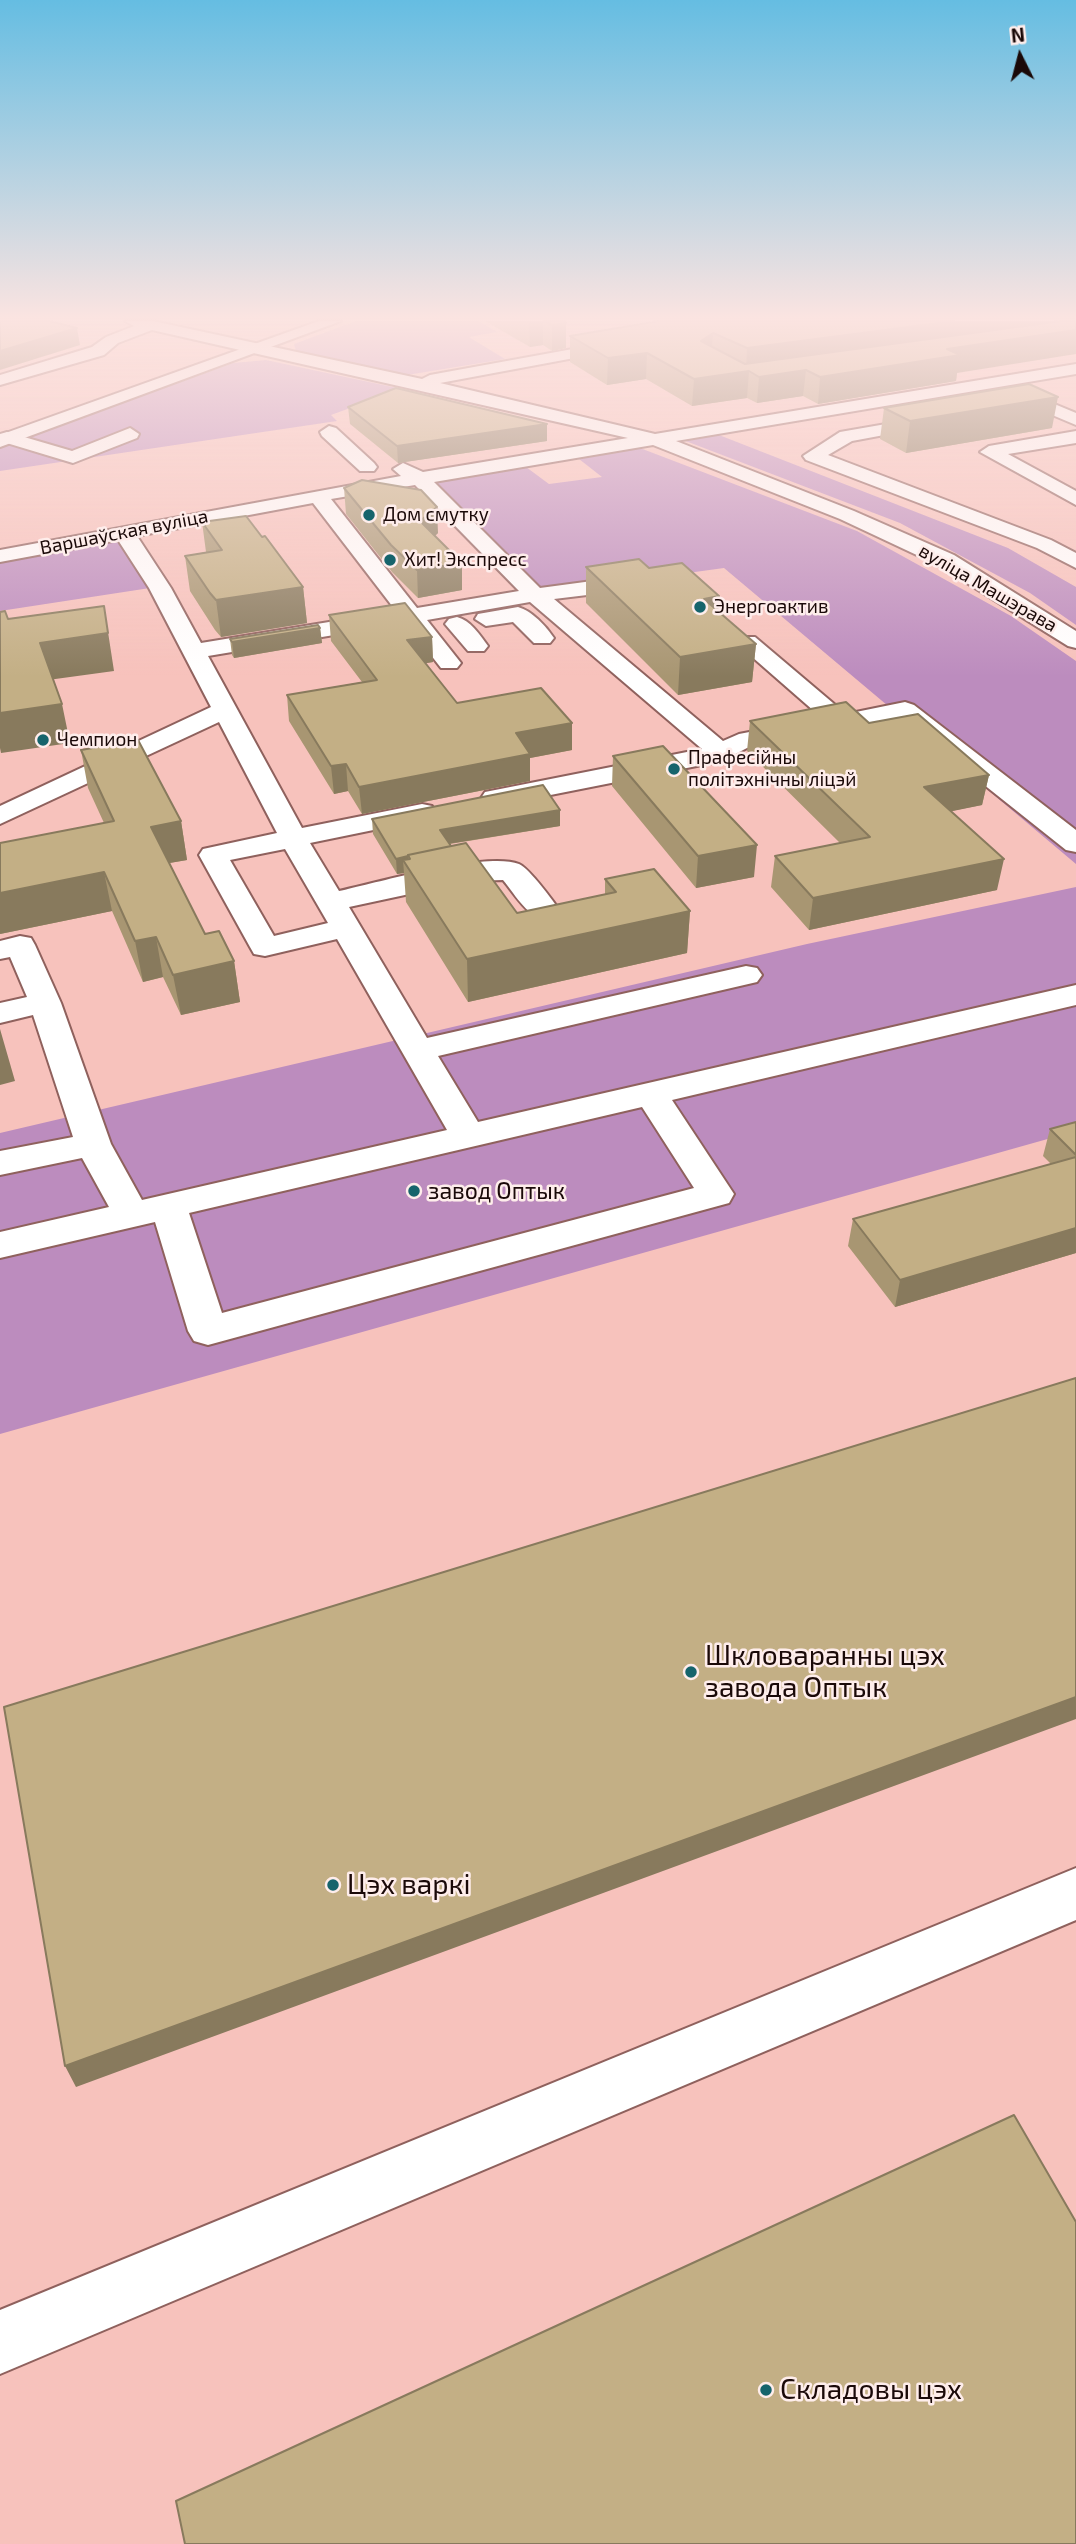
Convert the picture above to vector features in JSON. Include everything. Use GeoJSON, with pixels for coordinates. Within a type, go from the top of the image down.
{"type":"FeatureCollection","features":[{"type":"Feature","properties":{"kind":"street"},"geometry":{"type":"LineString","coordinates":[[7,440],[74,457],[116,440]]}},
{"type":"Feature","properties":{"kind":"street"},"geometry":{"type":"LineString","coordinates":[[338,440],[368,467]]}},
{"type":"Feature","properties":{"kind":"street","name":"Варшаўская вуліца"},"geometry":{"type":"LineString","coordinates":[[0,556],[318,496],[649,440]]}},
{"type":"Feature","properties":{"kind":"street","name":"вуліца Машэрава"},"geometry":{"type":"LineString","coordinates":[[655,440],[848,515],[946,560],[1076,641]]}},
{"type":"Feature","properties":{"kind":"street"},"geometry":{"type":"LineString","coordinates":[[841,440],[813,456],[1044,544],[1076,562]]}},
{"type":"Feature","properties":{"kind":"street"},"geometry":{"type":"LineString","coordinates":[[1055,440],[989,452],[1076,499]]}},
{"type":"Feature","properties":{"kind":"street"},"geometry":{"type":"LineString","coordinates":[[1042,442],[1075,459]]}},
{"type":"Feature","properties":{"kind":"street"},"geometry":{"type":"LineString","coordinates":[[393,463],[420,479],[535,595],[722,753]]}},
{"type":"Feature","properties":{"kind":"street"},"geometry":{"type":"LineString","coordinates":[[1020,469],[1052,463]]}},
{"type":"Feature","properties":{"kind":"street"},"geometry":{"type":"LineString","coordinates":[[318,496],[449,663]]}},
{"type":"Feature","properties":{"kind":"street"},"geometry":{"type":"LineString","coordinates":[[123,531],[160,588],[195,651],[293,838],[468,1135]]}},
{"type":"Feature","properties":{"kind":"street"},"geometry":{"type":"LineString","coordinates":[[1001,551],[1076,540]]}},
{"type":"Feature","properties":{"kind":"street"},"geometry":{"type":"LineString","coordinates":[[946,560],[973,555]]}},
{"type":"Feature","properties":{"kind":"street"},"geometry":{"type":"LineString","coordinates":[[195,651],[417,623],[535,595],[658,580]]}},
{"type":"Feature","properties":{"kind":"street"},"geometry":{"type":"LineString","coordinates":[[417,623],[457,624],[518,614],[541,638]]}},
{"type":"Feature","properties":{"kind":"street"},"geometry":{"type":"LineString","coordinates":[[457,624],[476,646]]}},
{"type":"Feature","properties":{"kind":"street"},"geometry":{"type":"LineString","coordinates":[[747,642],[841,722]]}},
{"type":"Feature","properties":{"kind":"street"},"geometry":{"type":"LineString","coordinates":[[0,816],[227,709]]}},
{"type":"Feature","properties":{"kind":"street"},"geometry":{"type":"LineString","coordinates":[[468,803],[722,753],[738,742],[905,710],[1076,845]]}},
{"type":"Feature","properties":{"kind":"street"},"geometry":{"type":"LineString","coordinates":[[346,928],[265,947],[213,855],[441,808]]}},
{"type":"Feature","properties":{"kind":"street"},"geometry":{"type":"LineString","coordinates":[[331,902],[470,872],[511,872],[546,912]]}},
{"type":"Feature","properties":{"kind":"street"},"geometry":{"type":"LineString","coordinates":[[0,950],[20,945],[45,1003],[93,1144],[131,1214]]}},
{"type":"Feature","properties":{"kind":"street"},"geometry":{"type":"LineString","coordinates":[[418,1050],[746,975]]}},
{"type":"Feature","properties":{"kind":"street"},"geometry":{"type":"LineString","coordinates":[[0,1245],[1076,995]]}},
{"type":"Feature","properties":{"kind":"street"},"geometry":{"type":"LineString","coordinates":[[0,1013],[45,1003]]}},
{"type":"Feature","properties":{"kind":"street"},"geometry":{"type":"LineString","coordinates":[[168,1205],[208,1331],[716,1194],[651,1093]]}},
{"type":"Feature","properties":{"kind":"street"},"geometry":{"type":"LineString","coordinates":[[0,1163],[93,1144]]}},
{"type":"Feature","properties":{"kind":"street"},"geometry":{"type":"LineString","coordinates":[[0,2342],[1076,1894]]}},
{"type":"Feature","properties":{"kind":"shaded area"},"geometry":{"type":"Polygon","coordinates":[[[20,440],[211,440],[0,471],[0,447],[20,440]]]}},
{"type":"Feature","properties":{"kind":"shaded area"},"geometry":{"type":"Polygon","coordinates":[[[683,440],[731,440],[1008,548],[1076,587],[1076,625],[1030,593],[900,523],[683,440]]]}},
{"type":"Feature","properties":{"kind":"shaded area"},"geometry":{"type":"Polygon","coordinates":[[[640,448],[857,531],[1011,616],[1076,661],[1076,864],[724,568],[535,594],[426,484],[526,467],[549,484],[602,477],[579,459],[640,448]]]}},
{"type":"Feature","properties":{"kind":"shaded area"},"geometry":{"type":"Polygon","coordinates":[[[113,534],[150,588],[0,611],[0,560],[113,534]]]}},
{"type":"Feature","properties":{"kind":"shaded area"},"geometry":{"type":"Polygon","coordinates":[[[1076,887],[1076,1131],[0,1434],[0,1133],[807,944],[1076,887]]]}},
{"type":"Feature","properties":{"kind":"building"},"geometry":{"type":"Polygon","coordinates":[[[389,440],[440,440],[397,446],[389,440]]]}},
{"type":"Feature","properties":{"kind":"building"},"geometry":{"type":"Polygon","coordinates":[[[362,480],[421,490],[437,507],[420,521],[462,563],[417,570],[391,545],[344,488],[362,480]]]}},
{"type":"Feature","properties":{"kind":"building"},"geometry":{"type":"Polygon","coordinates":[[[246,516],[262,537],[265,536],[303,587],[216,600],[210,593],[185,556],[222,550],[202,522],[246,516]]]}},
{"type":"Feature","properties":{"kind":"building"},"geometry":{"type":"Polygon","coordinates":[[[639,559],[649,568],[682,563],[719,596],[704,599],[756,644],[680,657],[586,567],[639,559]]]}},
{"type":"Feature","properties":{"kind":"building"},"geometry":{"type":"Polygon","coordinates":[[[405,603],[432,637],[407,640],[457,703],[541,688],[572,723],[516,733],[530,754],[359,787],[346,764],[331,766],[287,695],[377,680],[329,615],[405,603]]]}},
{"type":"Feature","properties":{"kind":"building"},"geometry":{"type":"Polygon","coordinates":[[[104,606],[108,633],[40,643],[62,704],[0,713],[0,612],[5,611],[8,619],[104,606]]]}},
{"type":"Feature","properties":{"kind":"building"},"geometry":{"type":"Polygon","coordinates":[[[318,625],[320,628],[232,642],[230,639],[318,625]]]}},
{"type":"Feature","properties":{"kind":"building"},"geometry":{"type":"Polygon","coordinates":[[[846,702],[869,723],[918,714],[989,775],[924,787],[1004,859],[813,898],[775,856],[870,837],[750,721],[846,702]]]}},
{"type":"Feature","properties":{"kind":"building"},"geometry":{"type":"Polygon","coordinates":[[[138,740],[181,821],[151,827],[205,934],[219,931],[234,961],[173,975],[156,937],[135,941],[104,872],[0,893],[0,843],[114,821],[81,750],[138,740]]]}},
{"type":"Feature","properties":{"kind":"building"},"geometry":{"type":"Polygon","coordinates":[[[663,746],[757,845],[698,856],[613,756],[663,746]]]}},
{"type":"Feature","properties":{"kind":"building"},"geometry":{"type":"Polygon","coordinates":[[[543,785],[560,810],[440,830],[451,846],[396,859],[372,819],[543,785]]]}},
{"type":"Feature","properties":{"kind":"building"},"geometry":{"type":"Polygon","coordinates":[[[466,843],[517,913],[616,892],[605,879],[654,869],[690,911],[467,959],[403,860],[410,859],[408,855],[466,843]]]}},
{"type":"Feature","properties":{"kind":"building"},"geometry":{"type":"Polygon","coordinates":[[[1076,1122],[1076,1155],[1050,1129],[1076,1122]]]}},
{"type":"Feature","properties":{"kind":"building"},"geometry":{"type":"Polygon","coordinates":[[[1076,1157],[1076,1228],[900,1280],[853,1219],[1076,1157]]]}},
{"type":"Feature","properties":{"kind":"building","name":"Цэх варкі"},"geometry":{"type":"Polygon","coordinates":[[[1076,1378],[1076,1697],[65,2066],[4,1707],[1076,1378]]]}},
{"type":"Feature","properties":{"kind":"building","name":"Складовы цэх"},"geometry":{"type":"Polygon","coordinates":[[[1014,2115],[1076,2222],[1076,2544],[185,2544],[176,2501],[1014,2115]]]}},
{"type":"Feature","properties":{"kind":"place","name":"Дом смутку"},"geometry":{"type":"Point","coordinates":[369,515]}},
{"type":"Feature","properties":{"kind":"place","name":"Хит! Экспресс"},"geometry":{"type":"Point","coordinates":[390,560]}},
{"type":"Feature","properties":{"kind":"place","name":"Энергоактив"},"geometry":{"type":"Point","coordinates":[700,607]}},
{"type":"Feature","properties":{"kind":"place","name":"Чемпион"},"geometry":{"type":"Point","coordinates":[43,740]}},
{"type":"Feature","properties":{"kind":"place","name":"Прафесійны політэхнічны ліцэй"},"geometry":{"type":"Point","coordinates":[674,769]}},
{"type":"Feature","properties":{"kind":"place","name":"завод Оптык"},"geometry":{"type":"Point","coordinates":[414,1191]}},
{"type":"Feature","properties":{"kind":"place","name":"Шкловаранны цэх завода Оптык"},"geometry":{"type":"Point","coordinates":[691,1672]}},
{"type":"Feature","properties":{"kind":"place","name":"Цэх варкі"},"geometry":{"type":"Point","coordinates":[333,1885]}},
{"type":"Feature","properties":{"kind":"place","name":"Складовы цэх"},"geometry":{"type":"Point","coordinates":[766,2390]}}]}
